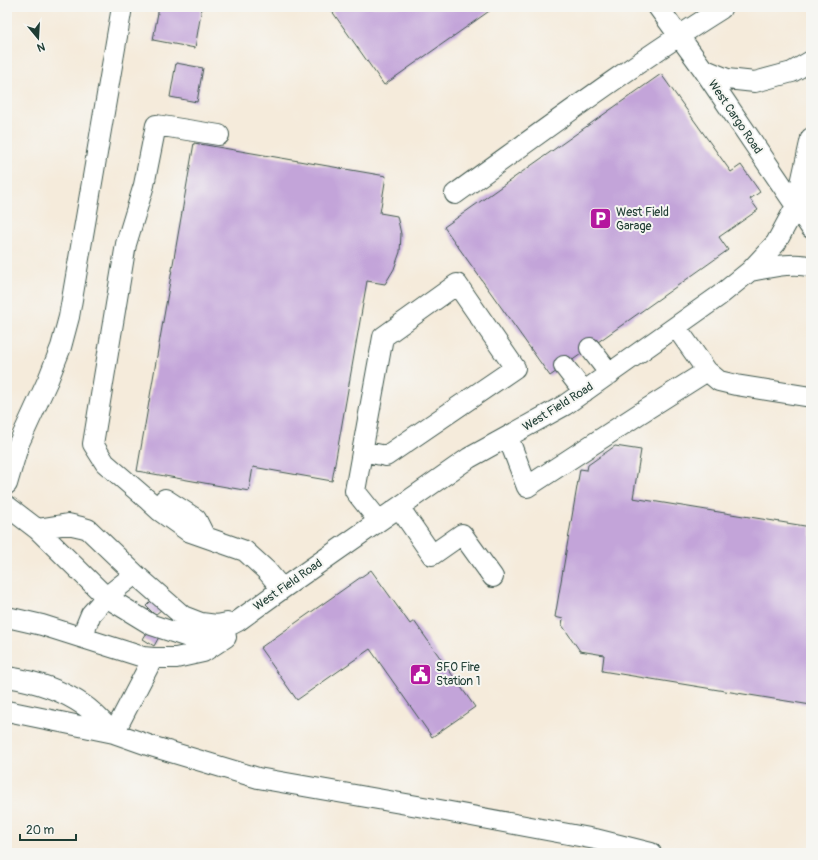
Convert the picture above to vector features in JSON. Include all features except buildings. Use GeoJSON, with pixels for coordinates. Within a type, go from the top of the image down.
{"type":"FeatureCollection","features":[{"type":"Feature","properties":{"kind":"street"},"geometry":{"type":"LineString","coordinates":[[7,484],[19,444],[61,347],[68,317],[122,7]]}},
{"type":"Feature","properties":{"kind":"street","name":"West Cargo Road"},"geometry":{"type":"LineString","coordinates":[[658,7],[703,69],[811,228]]}},
{"type":"Feature","properties":{"kind":"street"},"geometry":{"type":"LineString","coordinates":[[455,194],[678,36],[721,9],[720,7]]}},
{"type":"Feature","properties":{"kind":"street"},"geometry":{"type":"LineString","coordinates":[[703,69],[727,79],[755,82],[792,72],[811,62]]}},
{"type":"Feature","properties":{"kind":"street"},"geometry":{"type":"LineString","coordinates":[[219,135],[156,125],[144,185],[126,244],[93,444],[104,464],[160,511],[188,531],[245,551],[267,571],[282,589]]}},
{"type":"Feature","properties":{"kind":"street","name":"West Field Road"},"geometry":{"type":"LineString","coordinates":[[238,621],[469,458],[565,406],[719,296],[750,271],[776,243],[796,206],[811,138]]}},
{"type":"Feature","properties":{"kind":"street"},"geometry":{"type":"LineString","coordinates":[[750,271],[788,265],[807,265],[811,267]]}},
{"type":"Feature","properties":{"kind":"street"},"geometry":{"type":"LineString","coordinates":[[362,451],[386,456],[515,368],[457,284],[383,337],[362,451],[355,491],[379,521]]}},
{"type":"Feature","properties":{"kind":"street"},"geometry":{"type":"LineString","coordinates":[[676,327],[708,371],[719,380],[811,397]]}},
{"type":"Feature","properties":{"kind":"street"},"geometry":{"type":"LineString","coordinates":[[590,348],[610,374]]}},
{"type":"Feature","properties":{"kind":"street"},"geometry":{"type":"LineString","coordinates":[[564,366],[584,392]]}},
{"type":"Feature","properties":{"kind":"street"},"geometry":{"type":"LineString","coordinates":[[508,437],[527,487],[632,418],[708,371]]}},
{"type":"Feature","properties":{"kind":"street"},"geometry":{"type":"LineString","coordinates":[[7,506],[37,529],[106,597],[152,625],[188,637],[201,637],[211,635],[238,621]]}},
{"type":"Feature","properties":{"kind":"street"},"geometry":{"type":"LineString","coordinates":[[399,507],[432,555],[462,534],[493,577]]}},
{"type":"Feature","properties":{"kind":"street"},"geometry":{"type":"LineString","coordinates":[[37,529],[68,524],[88,529],[135,574],[183,616],[206,624],[217,625],[238,621]]}},
{"type":"Feature","properties":{"kind":"street"},"geometry":{"type":"LineString","coordinates":[[85,638],[86,626],[91,614],[106,597],[135,574]]}},
{"type":"Feature","properties":{"kind":"street"},"geometry":{"type":"LineString","coordinates":[[7,617],[42,625],[143,657],[153,658],[176,658],[203,652],[225,638],[238,621]]}},
{"type":"Feature","properties":{"kind":"street"},"geometry":{"type":"LineString","coordinates":[[114,733],[153,658]]}},
{"type":"Feature","properties":{"kind":"street"},"geometry":{"type":"LineString","coordinates":[[7,677],[54,689],[85,706],[114,733]]}},
{"type":"Feature","properties":{"kind":"street"},"geometry":{"type":"LineString","coordinates":[[7,711],[114,733],[151,746],[258,778],[595,839],[651,853]]}},
{"type":"Feature","properties":{"kind":"place","name":"West Field Garage"},"geometry":{"type":"Point","coordinates":[601,219]}},
{"type":"Feature","properties":{"kind":"place","name":"SFO Fire Station 1"},"geometry":{"type":"Point","coordinates":[420,674]}}]}
